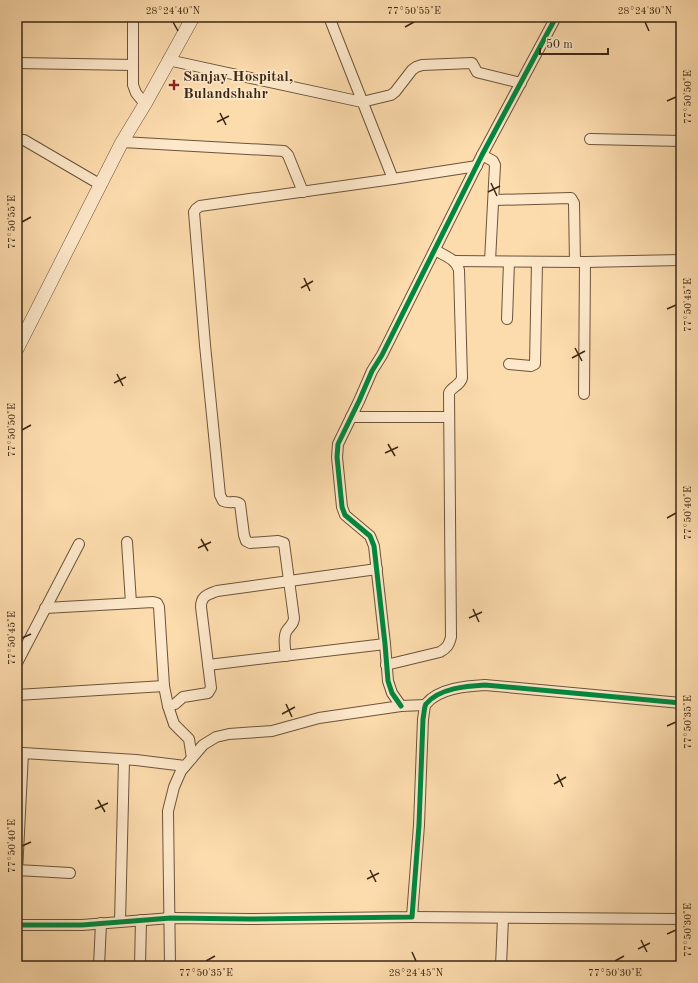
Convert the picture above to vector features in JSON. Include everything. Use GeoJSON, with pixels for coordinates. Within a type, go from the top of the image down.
{"type":"FeatureCollection","features":[{"type":"Feature","properties":{"kind":"street"},"geometry":{"type":"LineString","coordinates":[[133,17],[133,85],[136,93],[145,104]]}},
{"type":"Feature","properties":{"kind":"street"},"geometry":{"type":"LineString","coordinates":[[17,349],[122,142],[145,104],[193,17]]}},
{"type":"Feature","properties":{"kind":"street"},"geometry":{"type":"LineString","coordinates":[[329,17],[393,179]]}},
{"type":"Feature","properties":{"kind":"street"},"geometry":{"type":"LineString","coordinates":[[401,706],[392,693],[388,681],[374,546],[370,536],[345,514],[342,507],[337,457],[338,444],[372,371],[382,355],[482,155],[556,17]]}},
{"type":"Feature","properties":{"kind":"street"},"geometry":{"type":"LineString","coordinates":[[168,60],[362,102],[391,95],[396,92],[412,70],[422,65],[472,63],[477,72],[521,83]]}},
{"type":"Feature","properties":{"kind":"street"},"geometry":{"type":"LineString","coordinates":[[17,63],[133,65]]}},
{"type":"Feature","properties":{"kind":"street"},"geometry":{"type":"LineString","coordinates":[[590,139],[681,140]]}},
{"type":"Feature","properties":{"kind":"street"},"geometry":{"type":"LineString","coordinates":[[17,140],[24,140],[101,185]]}},
{"type":"Feature","properties":{"kind":"street"},"geometry":{"type":"LineString","coordinates":[[122,142],[284,151],[288,156],[303,192]]}},
{"type":"Feature","properties":{"kind":"street"},"geometry":{"type":"LineString","coordinates":[[482,155],[493,161],[495,165],[490,261]]}},
{"type":"Feature","properties":{"kind":"street"},"geometry":{"type":"LineString","coordinates":[[286,656],[284,639],[286,633],[294,622],[284,544],[278,541],[246,541],[240,504],[235,502],[226,503],[221,499],[205,345],[194,212],[200,206],[477,166]]}},
{"type":"Feature","properties":{"kind":"street"},"geometry":{"type":"LineString","coordinates":[[494,200],[571,198],[574,203],[580,262],[584,394]]}},
{"type":"Feature","properties":{"kind":"street"},"geometry":{"type":"LineString","coordinates":[[386,665],[440,652],[446,649],[451,638],[449,393],[461,382],[462,378],[459,270],[454,261],[435,250]]}},
{"type":"Feature","properties":{"kind":"street"},"geometry":{"type":"LineString","coordinates":[[454,261],[580,262],[681,260]]}},
{"type":"Feature","properties":{"kind":"street"},"geometry":{"type":"LineString","coordinates":[[507,319],[509,262]]}},
{"type":"Feature","properties":{"kind":"street"},"geometry":{"type":"LineString","coordinates":[[509,364],[531,366],[535,364],[537,262]]}},
{"type":"Feature","properties":{"kind":"street"},"geometry":{"type":"LineString","coordinates":[[351,417],[450,417]]}},
{"type":"Feature","properties":{"kind":"street"},"geometry":{"type":"LineString","coordinates":[[127,542],[130,603]]}},
{"type":"Feature","properties":{"kind":"street"},"geometry":{"type":"LineString","coordinates":[[17,663],[78,544]]}},
{"type":"Feature","properties":{"kind":"street"},"geometry":{"type":"LineString","coordinates":[[168,706],[175,704],[182,697],[204,694],[210,691],[211,688],[201,607],[201,601],[204,597],[217,591],[377,570]]}},
{"type":"Feature","properties":{"kind":"street"},"geometry":{"type":"LineString","coordinates":[[45,608],[130,603],[157,603],[164,686],[168,706],[174,724],[188,739],[188,762]]}},
{"type":"Feature","properties":{"kind":"street"},"geometry":{"type":"LineString","coordinates":[[208,665],[385,644]]}},
{"type":"Feature","properties":{"kind":"street"},"geometry":{"type":"LineString","coordinates":[[170,966],[171,918],[168,810],[174,787],[188,762],[203,746],[216,737],[229,734],[272,732],[319,718],[401,706],[425,705],[435,696],[462,686],[485,685],[681,703]]}},
{"type":"Feature","properties":{"kind":"street"},"geometry":{"type":"LineString","coordinates":[[17,695],[164,686]]}},
{"type":"Feature","properties":{"kind":"street"},"geometry":{"type":"LineString","coordinates":[[412,917],[425,705]]}},
{"type":"Feature","properties":{"kind":"street"},"geometry":{"type":"LineString","coordinates":[[70,873],[17,871],[20,753],[124,760],[188,762]]}},
{"type":"Feature","properties":{"kind":"street"},"geometry":{"type":"LineString","coordinates":[[120,922],[124,760]]}},
{"type":"Feature","properties":{"kind":"street"},"geometry":{"type":"LineString","coordinates":[[17,925],[82,925],[171,918],[249,919],[412,917],[681,919]]}},
{"type":"Feature","properties":{"kind":"street"},"geometry":{"type":"LineString","coordinates":[[501,966],[503,918]]}},
{"type":"Feature","properties":{"kind":"street"},"geometry":{"type":"LineString","coordinates":[[140,966],[141,920]]}},
{"type":"Feature","properties":{"kind":"street"},"geometry":{"type":"LineString","coordinates":[[99,966],[101,923]]}},
{"type":"Feature","properties":{"kind":"cycle path"},"geometry":{"type":"LineString","coordinates":[[401,706],[392,693],[388,681],[374,546],[370,536],[345,515],[342,507],[337,457],[338,444],[372,371],[382,355],[482,155],[556,17]]}},
{"type":"Feature","properties":{"kind":"cycle path"},"geometry":{"type":"LineString","coordinates":[[17,925],[82,925],[171,918],[249,919],[412,917],[419,825],[423,719],[425,705],[438,694],[454,689],[485,685],[681,703]]}},
{"type":"Feature","properties":{"kind":"place","name":"Sanjay Hospital, Bulandshahr"},"geometry":{"type":"Point","coordinates":[174,85]}}]}
